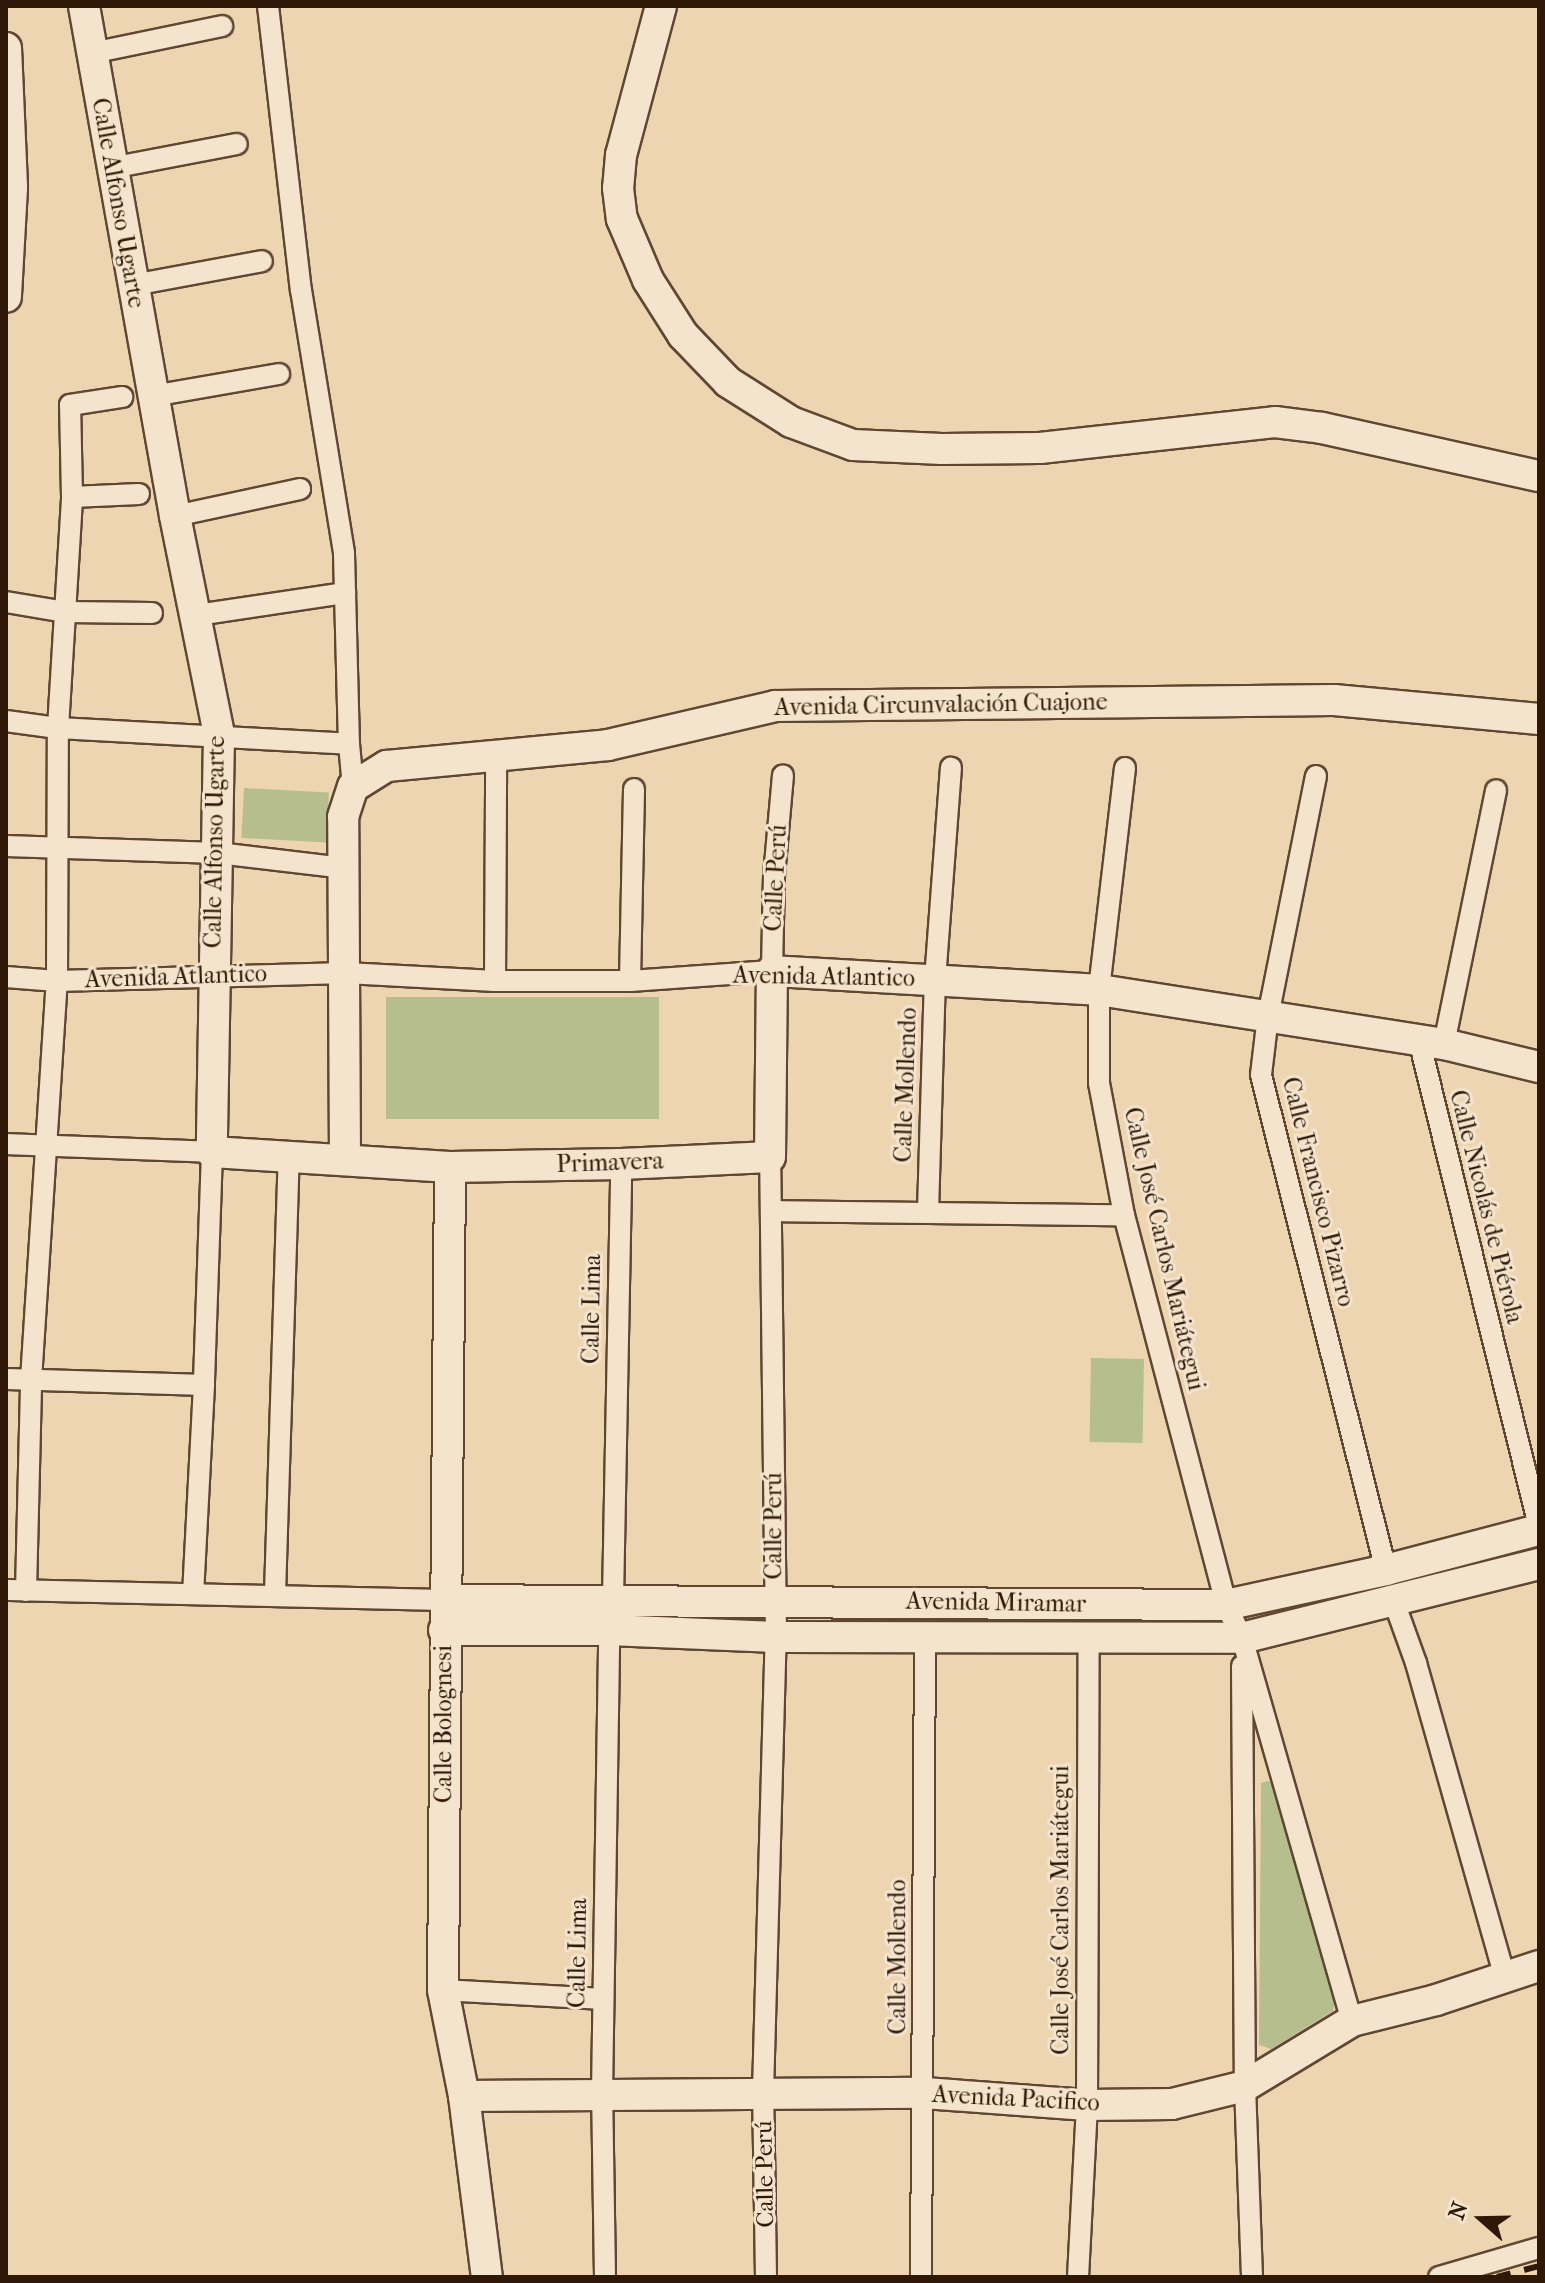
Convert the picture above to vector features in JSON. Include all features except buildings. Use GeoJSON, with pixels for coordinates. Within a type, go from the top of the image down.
{"type":"FeatureCollection","features":[{"type":"Feature","properties":{"kind":"main road","name":"Calle Alfonso Ugarte"},"geometry":{"type":"LineString","coordinates":[[84,6],[175,516],[219,735],[218,853],[212,975],[212,1152]]}},
{"type":"Feature","properties":{"kind":"main road"},"geometry":{"type":"LineString","coordinates":[[661,6],[621,155],[618,188],[622,219],[648,280],[683,335],[728,382],[791,422],[853,445],[942,449],[1040,448],[1275,422],[1322,428],[1539,476]]}},
{"type":"Feature","properties":{"kind":"main road"},"geometry":{"type":"LineString","coordinates":[[6,48],[12,188],[6,297]]}},
{"type":"Feature","properties":{"kind":"main road","name":"Avenida Circunvalación Cuajone"},"geometry":{"type":"LineString","coordinates":[[353,787],[387,766],[608,745],[775,706],[1334,700],[1539,719]]}},
{"type":"Feature","properties":{"kind":"main road"},"geometry":{"type":"LineString","coordinates":[[345,1159],[343,817],[353,787]]}},
{"type":"Feature","properties":{"kind":"main road","name":"Avenida Atlantico"},"geometry":{"type":"LineString","coordinates":[[772,971],[1099,990],[1431,1042],[1539,1067]]}},
{"type":"Feature","properties":{"kind":"main road","name":"Calle Perú"},"geometry":{"type":"LineString","coordinates":[[770,1157],[772,971]]}},
{"type":"Feature","properties":{"kind":"main road","name":"Primavera"},"geometry":{"type":"LineString","coordinates":[[212,1152],[450,1167],[770,1157]]}},
{"type":"Feature","properties":{"kind":"main road","name":"Calle Bolognesi"},"geometry":{"type":"LineString","coordinates":[[450,1167],[443,1990],[464,2096],[487,2277]]}},
{"type":"Feature","properties":{"kind":"main road","name":"Avenida Miramar"},"geometry":{"type":"LineString","coordinates":[[444,1600],[1226,1605],[1386,1570],[1539,1528]]}},
{"type":"Feature","properties":{"kind":"main road","name":"Avenida Miramar"},"geometry":{"type":"LineString","coordinates":[[444,1630],[609,1630],[776,1637],[1242,1638],[1539,1564]]}},
{"type":"Feature","properties":{"kind":"main road","name":"Avenida Pacifico"},"geometry":{"type":"LineString","coordinates":[[464,2096],[924,2093],[1087,2105],[1172,2104],[1245,2086],[1352,2021],[1506,1980],[1539,1966]]}},
{"type":"Feature","properties":{"kind":"street"},"geometry":{"type":"LineString","coordinates":[[268,6],[301,290],[344,554],[353,787]]}},
{"type":"Feature","properties":{"kind":"street"},"geometry":{"type":"LineString","coordinates":[[92,53],[222,26]]}},
{"type":"Feature","properties":{"kind":"street"},"geometry":{"type":"LineString","coordinates":[[111,168],[237,144]]}},
{"type":"Feature","properties":{"kind":"street"},"geometry":{"type":"LineString","coordinates":[[133,285],[262,261]]}},
{"type":"Feature","properties":{"kind":"street"},"geometry":{"type":"LineString","coordinates":[[153,396],[279,374]]}},
{"type":"Feature","properties":{"kind":"street"},"geometry":{"type":"LineString","coordinates":[[122,397],[70,405],[72,497],[58,728],[57,981],[16,1591],[275,1594],[367,1600],[444,1600]]}},
{"type":"Feature","properties":{"kind":"street"},"geometry":{"type":"LineString","coordinates":[[175,516],[300,489]]}},
{"type":"Feature","properties":{"kind":"street"},"geometry":{"type":"LineString","coordinates":[[72,497],[139,494]]}},
{"type":"Feature","properties":{"kind":"street"},"geometry":{"type":"LineString","coordinates":[[197,615],[345,593]]}},
{"type":"Feature","properties":{"kind":"street"},"geometry":{"type":"LineString","coordinates":[[6,602],[66,612],[152,613]]}},
{"type":"Feature","properties":{"kind":"street"},"geometry":{"type":"LineString","coordinates":[[6,721],[58,728],[349,744]]}},
{"type":"Feature","properties":{"kind":"street"},"geometry":{"type":"LineString","coordinates":[[495,981],[496,757]]}},
{"type":"Feature","properties":{"kind":"street","name":"Calle Mollendo"},"geometry":{"type":"LineString","coordinates":[[928,1212],[935,980],[951,768]]}},
{"type":"Feature","properties":{"kind":"street","name":"Calle José Carlos Mariátegui"},"geometry":{"type":"LineString","coordinates":[[1125,768],[1099,990],[1099,1083],[1124,1215],[1226,1605],[1242,1638],[1352,2021]]}},
{"type":"Feature","properties":{"kind":"street","name":"Calle Perú"},"geometry":{"type":"LineString","coordinates":[[772,971],[774,876],[783,775]]}},
{"type":"Feature","properties":{"kind":"street","name":"Calle Francisco Pizarro"},"geometry":{"type":"LineString","coordinates":[[1316,776],[1268,1016],[1261,1075],[1386,1570]]}},
{"type":"Feature","properties":{"kind":"street"},"geometry":{"type":"LineString","coordinates":[[630,981],[634,789]]}},
{"type":"Feature","properties":{"kind":"street","name":"Calle Nicolás de Piérola"},"geometry":{"type":"LineString","coordinates":[[1496,790],[1431,1042],[1539,1528]]}},
{"type":"Feature","properties":{"kind":"street"},"geometry":{"type":"LineString","coordinates":[[6,846],[57,845],[218,853],[343,868]]}},
{"type":"Feature","properties":{"kind":"street","name":"Avenida Atlantico"},"geometry":{"type":"LineString","coordinates":[[6,977],[57,981],[346,973],[495,981],[630,981],[772,971]]}},
{"type":"Feature","properties":{"kind":"street"},"geometry":{"type":"LineString","coordinates":[[6,1144],[45,1148],[212,1152]]}},
{"type":"Feature","properties":{"kind":"street","name":"Calle Alfonso Ugarte"},"geometry":{"type":"LineString","coordinates":[[193,1594],[212,1152]]}},
{"type":"Feature","properties":{"kind":"street"},"geometry":{"type":"LineString","coordinates":[[275,1594],[289,1156]]}},
{"type":"Feature","properties":{"kind":"street","name":"Calle Perú"},"geometry":{"type":"LineString","coordinates":[[766,2277],[763,2092],[776,1637],[770,1157]]}},
{"type":"Feature","properties":{"kind":"street","name":"Calle Lima"},"geometry":{"type":"LineString","coordinates":[[613,1599],[621,1164]]}},
{"type":"Feature","properties":{"kind":"street"},"geometry":{"type":"LineString","coordinates":[[772,1211],[1124,1215]]}},
{"type":"Feature","properties":{"kind":"street"},"geometry":{"type":"LineString","coordinates":[[6,1379],[204,1385]]}},
{"type":"Feature","properties":{"kind":"street"},"geometry":{"type":"LineString","coordinates":[[1393,1599],[1416,1663],[1506,1980]]}},
{"type":"Feature","properties":{"kind":"street","name":"Calle Lima"},"geometry":{"type":"LineString","coordinates":[[605,2277],[602,2094],[609,1630]]}},
{"type":"Feature","properties":{"kind":"street","name":"Calle Mollendo"},"geometry":{"type":"LineString","coordinates":[[921,2277],[925,1638]]}},
{"type":"Feature","properties":{"kind":"street"},"geometry":{"type":"LineString","coordinates":[[1242,1638],[1245,2086],[1252,2277]]}},
{"type":"Feature","properties":{"kind":"street","name":"Calle José Carlos Mariátegui"},"geometry":{"type":"LineString","coordinates":[[1078,2277],[1087,2105],[1089,1639]]}},
{"type":"Feature","properties":{"kind":"street"},"geometry":{"type":"LineString","coordinates":[[443,1990],[603,1999]]}},
{"type":"Feature","properties":{"kind":"street"},"geometry":{"type":"LineString","coordinates":[[1439,2277],[1539,2248]]}},
{"type":"Feature","properties":{"kind":"green space"},"geometry":{"type":"Polygon","coordinates":[[[244,788],[329,792],[326,842],[241,838],[244,788]]]}},
{"type":"Feature","properties":{"kind":"green space"},"geometry":{"type":"Polygon","coordinates":[[[386,997],[659,997],[659,1119],[386,1119],[386,997]]]}},
{"type":"Feature","properties":{"kind":"green space"},"geometry":{"type":"Polygon","coordinates":[[[1091,1358],[1144,1359],[1143,1443],[1090,1442],[1091,1358]]]}},
{"type":"Feature","properties":{"kind":"green space"},"geometry":{"type":"Polygon","coordinates":[[[1268,1781],[1277,1785],[1337,1994],[1333,2011],[1271,2049],[1259,2045],[1261,1783],[1268,1781]]]}},
{"type":"Feature","properties":{"kind":"railway"},"geometry":{"type":"LineString","coordinates":[[1497,2277],[1539,2266]]}}]}
